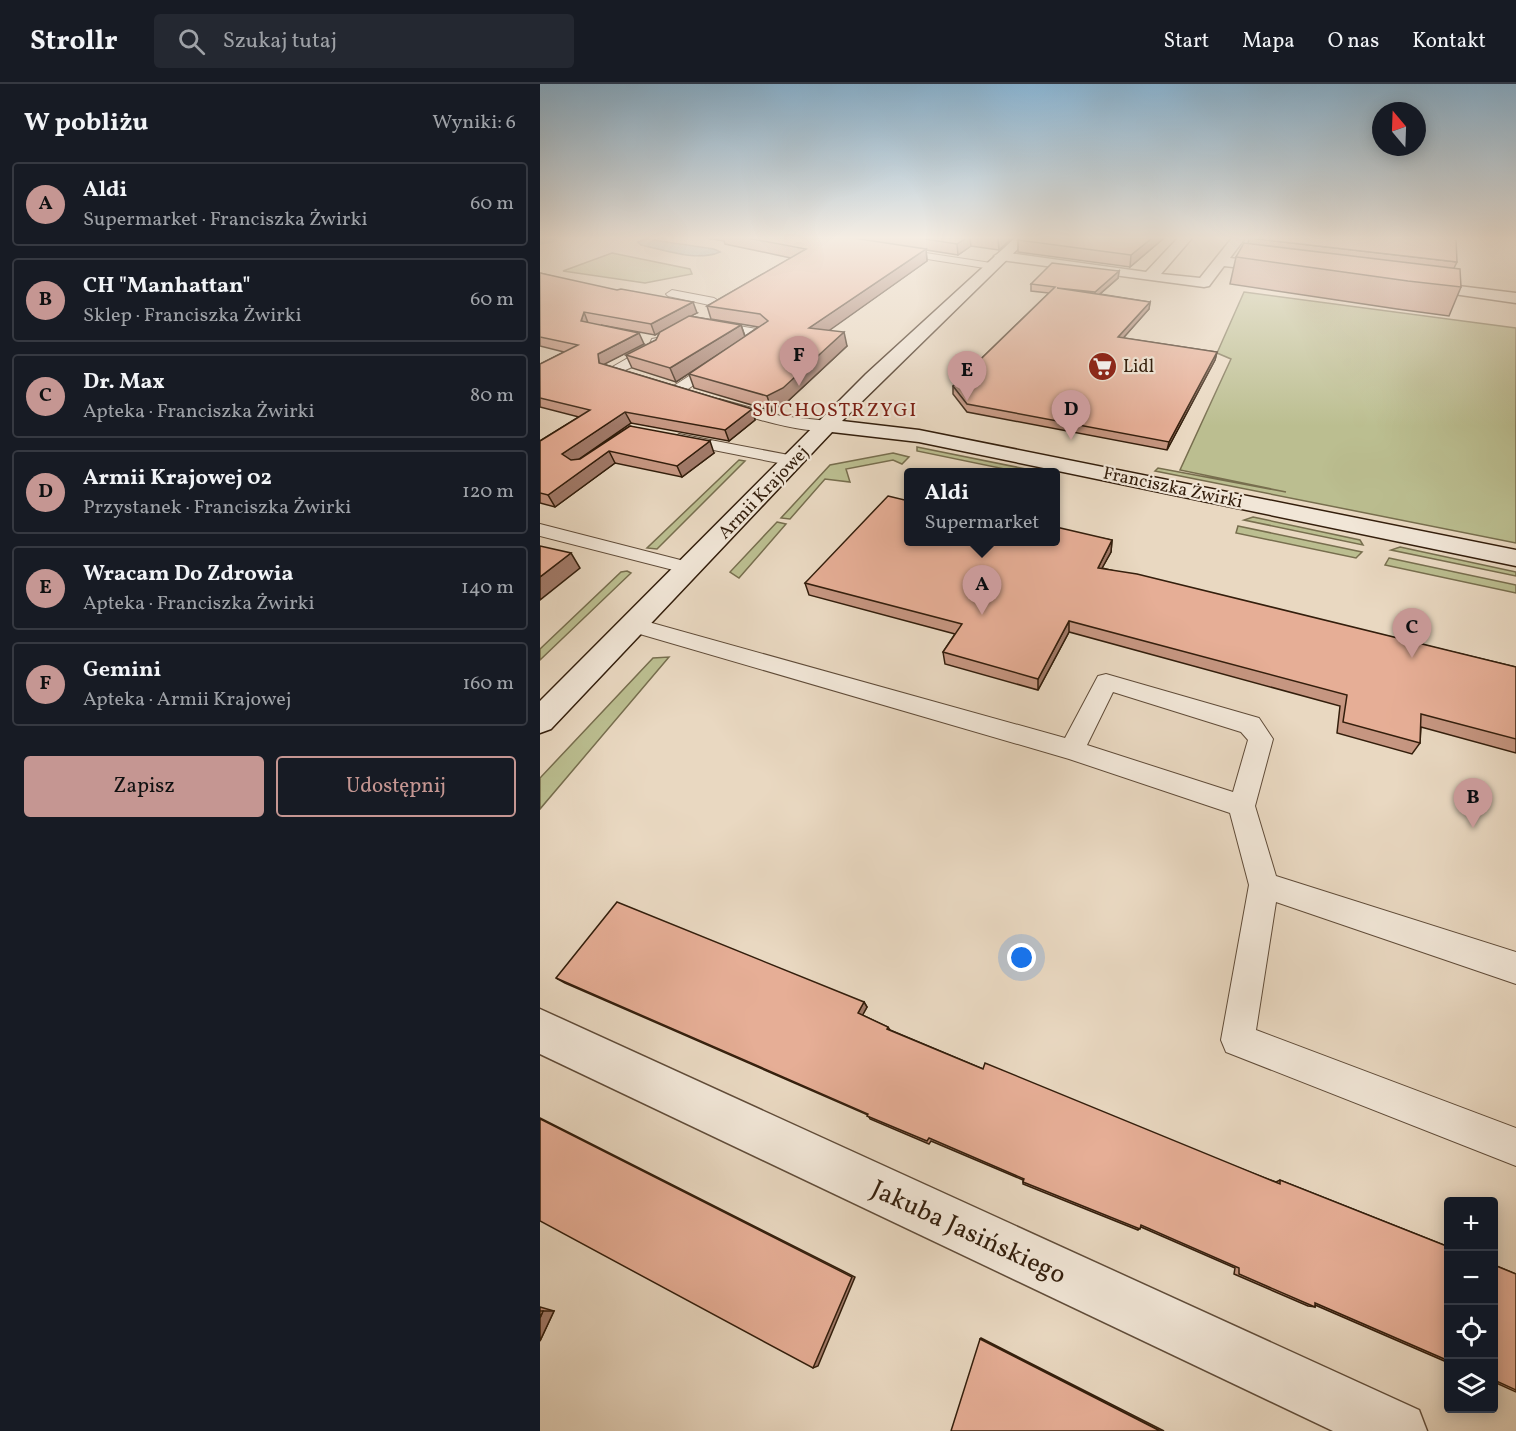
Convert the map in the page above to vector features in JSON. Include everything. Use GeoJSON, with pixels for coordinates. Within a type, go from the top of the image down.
{"type":"FeatureCollection","features":[{"type":"Feature","properties":{"kind":"street","name":"Armii Krajowej"},"geometry":{"type":"LineString","coordinates":[[540,721],[873,378],[954,301]]}},
{"type":"Feature","properties":{"kind":"street","name":"Franciszka Żwirki"},"geometry":{"type":"LineString","coordinates":[[828,426],[918,436],[1516,558]]}},
{"type":"Feature","properties":{"kind":"street","name":"Jakuba Jasińskiego"},"geometry":{"type":"LineString","coordinates":[[540,1031],[1398,1431]]}},
{"type":"Feature","properties":{"kind":"lane"},"geometry":{"type":"LineString","coordinates":[[708,301],[714,302],[717,309],[696,320],[763,334],[672,388],[780,421],[828,426]]}},
{"type":"Feature","properties":{"kind":"lane"},"geometry":{"type":"LineString","coordinates":[[633,376],[612,369],[655,348],[656,338]]}},
{"type":"Feature","properties":{"kind":"lane"},"geometry":{"type":"LineString","coordinates":[[664,436],[794,461]]}},
{"type":"Feature","properties":{"kind":"lane"},"geometry":{"type":"LineString","coordinates":[[540,530],[689,568]]}},
{"type":"Feature","properties":{"kind":"lane"},"geometry":{"type":"LineString","coordinates":[[634,625],[1071,750],[1242,807]]}},
{"type":"Feature","properties":{"kind":"lane"},"geometry":{"type":"LineString","coordinates":[[1071,750],[1106,682],[1250,725],[1261,739],[1242,807],[1263,885],[1238,1040],[1516,1147]]}},
{"type":"Feature","properties":{"kind":"lane"},"geometry":{"type":"LineString","coordinates":[[1263,885],[1516,968]]}},
{"type":"Feature","properties":{"kind":"green space"},"geometry":{"type":"Polygon","coordinates":[[[1240,301],[1311,301],[1516,328],[1516,543],[1155,471],[1158,468],[1286,492],[1180,470],[1231,359],[1217,353],[1240,301]]]}},
{"type":"Feature","properties":{"kind":"green space"},"geometry":{"type":"Polygon","coordinates":[[[917,447],[1021,468],[1000,468],[917,451],[917,447]]]}},
{"type":"Feature","properties":{"kind":"green space"},"geometry":{"type":"Polygon","coordinates":[[[893,453],[909,457],[902,464],[893,460],[846,469],[850,482],[825,479],[790,519],[781,518],[830,465],[893,453]]]}},
{"type":"Feature","properties":{"kind":"green space"},"geometry":{"type":"Polygon","coordinates":[[[739,460],[745,461],[657,549],[647,548],[739,460]]]}},
{"type":"Feature","properties":{"kind":"green space"},"geometry":{"type":"Polygon","coordinates":[[[1253,517],[1360,540],[1363,545],[1244,520],[1253,517]]]}},
{"type":"Feature","properties":{"kind":"green space"},"geometry":{"type":"Polygon","coordinates":[[[777,522],[786,524],[739,578],[730,572],[777,522]]]}},
{"type":"Feature","properties":{"kind":"green space"},"geometry":{"type":"Polygon","coordinates":[[[1238,526],[1362,552],[1356,558],[1236,533],[1238,526]]]}},
{"type":"Feature","properties":{"kind":"green space"},"geometry":{"type":"Polygon","coordinates":[[[1400,547],[1516,572],[1516,576],[1391,550],[1400,547]]]}},
{"type":"Feature","properties":{"kind":"green space"},"geometry":{"type":"Polygon","coordinates":[[[1389,558],[1516,585],[1516,593],[1385,565],[1389,558]]]}},
{"type":"Feature","properties":{"kind":"green space"},"geometry":{"type":"Polygon","coordinates":[[[621,572],[631,573],[540,660],[540,649],[621,572]]]}},
{"type":"Feature","properties":{"kind":"green space"},"geometry":{"type":"Polygon","coordinates":[[[669,657],[540,809],[540,778],[653,658],[669,657]]]}},
{"type":"Feature","properties":{"kind":"building"},"geometry":{"type":"Polygon","coordinates":[[[540,301],[693,302],[651,324],[584,312],[581,321],[639,333],[598,354],[599,363],[752,409],[725,430],[625,412],[562,454],[571,460],[580,459],[630,426],[710,441],[677,466],[609,451],[548,495],[540,493],[540,441],[590,410],[540,398],[540,364],[578,345],[540,337],[540,301]]]}},
{"type":"Feature","properties":{"kind":"building"},"geometry":{"type":"Polygon","coordinates":[[[716,301],[849,301],[809,328],[844,332],[783,388],[767,396],[689,374],[768,321],[760,314],[707,306],[716,301]]]}},
{"type":"Feature","properties":{"kind":"building"},"geometry":{"type":"Polygon","coordinates":[[[1041,301],[1150,302],[1118,337],[1217,352],[1169,442],[967,404],[953,386],[1041,301]]]}},
{"type":"Feature","properties":{"kind":"building"},"geometry":{"type":"Polygon","coordinates":[[[689,316],[741,325],[670,368],[626,355],[656,340],[660,332],[689,316]]]}},
{"type":"Feature","properties":{"kind":"building"},"geometry":{"type":"Polygon","coordinates":[[[888,496],[904,500],[904,546],[1060,546],[1060,528],[1112,540],[1098,568],[1137,574],[1516,667],[1516,739],[1421,714],[1420,743],[1343,722],[1347,695],[1069,621],[1038,679],[943,652],[962,624],[805,583],[888,496]]]}},
{"type":"Feature","properties":{"kind":"building"},"geometry":{"type":"Polygon","coordinates":[[[540,546],[571,553],[540,577],[540,546]]]}},
{"type":"Feature","properties":{"kind":"building"},"geometry":{"type":"Polygon","coordinates":[[[617,902],[864,1002],[858,1013],[888,1027],[887,1029],[983,1069],[985,1063],[1280,1184],[1280,1180],[1444,1245],[1444,1359],[1315,1303],[1315,1307],[1239,1274],[1239,1268],[1141,1225],[1140,1229],[1023,1182],[1024,1179],[929,1138],[927,1141],[867,1116],[868,1114],[556,978],[617,902]]]}},
{"type":"Feature","properties":{"kind":"building"},"geometry":{"type":"Polygon","coordinates":[[[540,1119],[852,1277],[813,1368],[540,1221],[540,1119]]]}},
{"type":"Feature","properties":{"kind":"building"},"geometry":{"type":"Polygon","coordinates":[[[1498,1267],[1516,1274],[1516,1390],[1498,1382],[1498,1267]]]}},
{"type":"Feature","properties":{"kind":"building"},"geometry":{"type":"Polygon","coordinates":[[[980,1339],[1160,1431],[951,1431],[980,1339]]]}},
{"type":"Feature","properties":{"kind":"place","name":"Lidl"},"geometry":{"type":"Point","coordinates":[1102,366]}},
{"type":"Feature","properties":{"kind":"place","name":"Gemini"},"geometry":{"type":"Point","coordinates":[799,386]}},
{"type":"Feature","properties":{"kind":"place","name":"Wracam Do Zdrowia"},"geometry":{"type":"Point","coordinates":[967,401]}},
{"type":"Feature","properties":{"kind":"place","name":"Armii Krajowej 02"},"geometry":{"type":"Point","coordinates":[1071,440]}},
{"type":"Feature","properties":{"kind":"place","name":"Aldi"},"geometry":{"type":"Point","coordinates":[982,615]}},
{"type":"Feature","properties":{"kind":"place","name":"Dr. Max"},"geometry":{"type":"Point","coordinates":[1412,658]}},
{"type":"Feature","properties":{"kind":"place","name":"CH \"Manhattan\""},"geometry":{"type":"Point","coordinates":[1473,828]}},
{"type":"Feature","properties":{"kind":"district","name":"SUCHOSTRZYGI"},"geometry":{"type":"Point","coordinates":[835,409]}}]}
